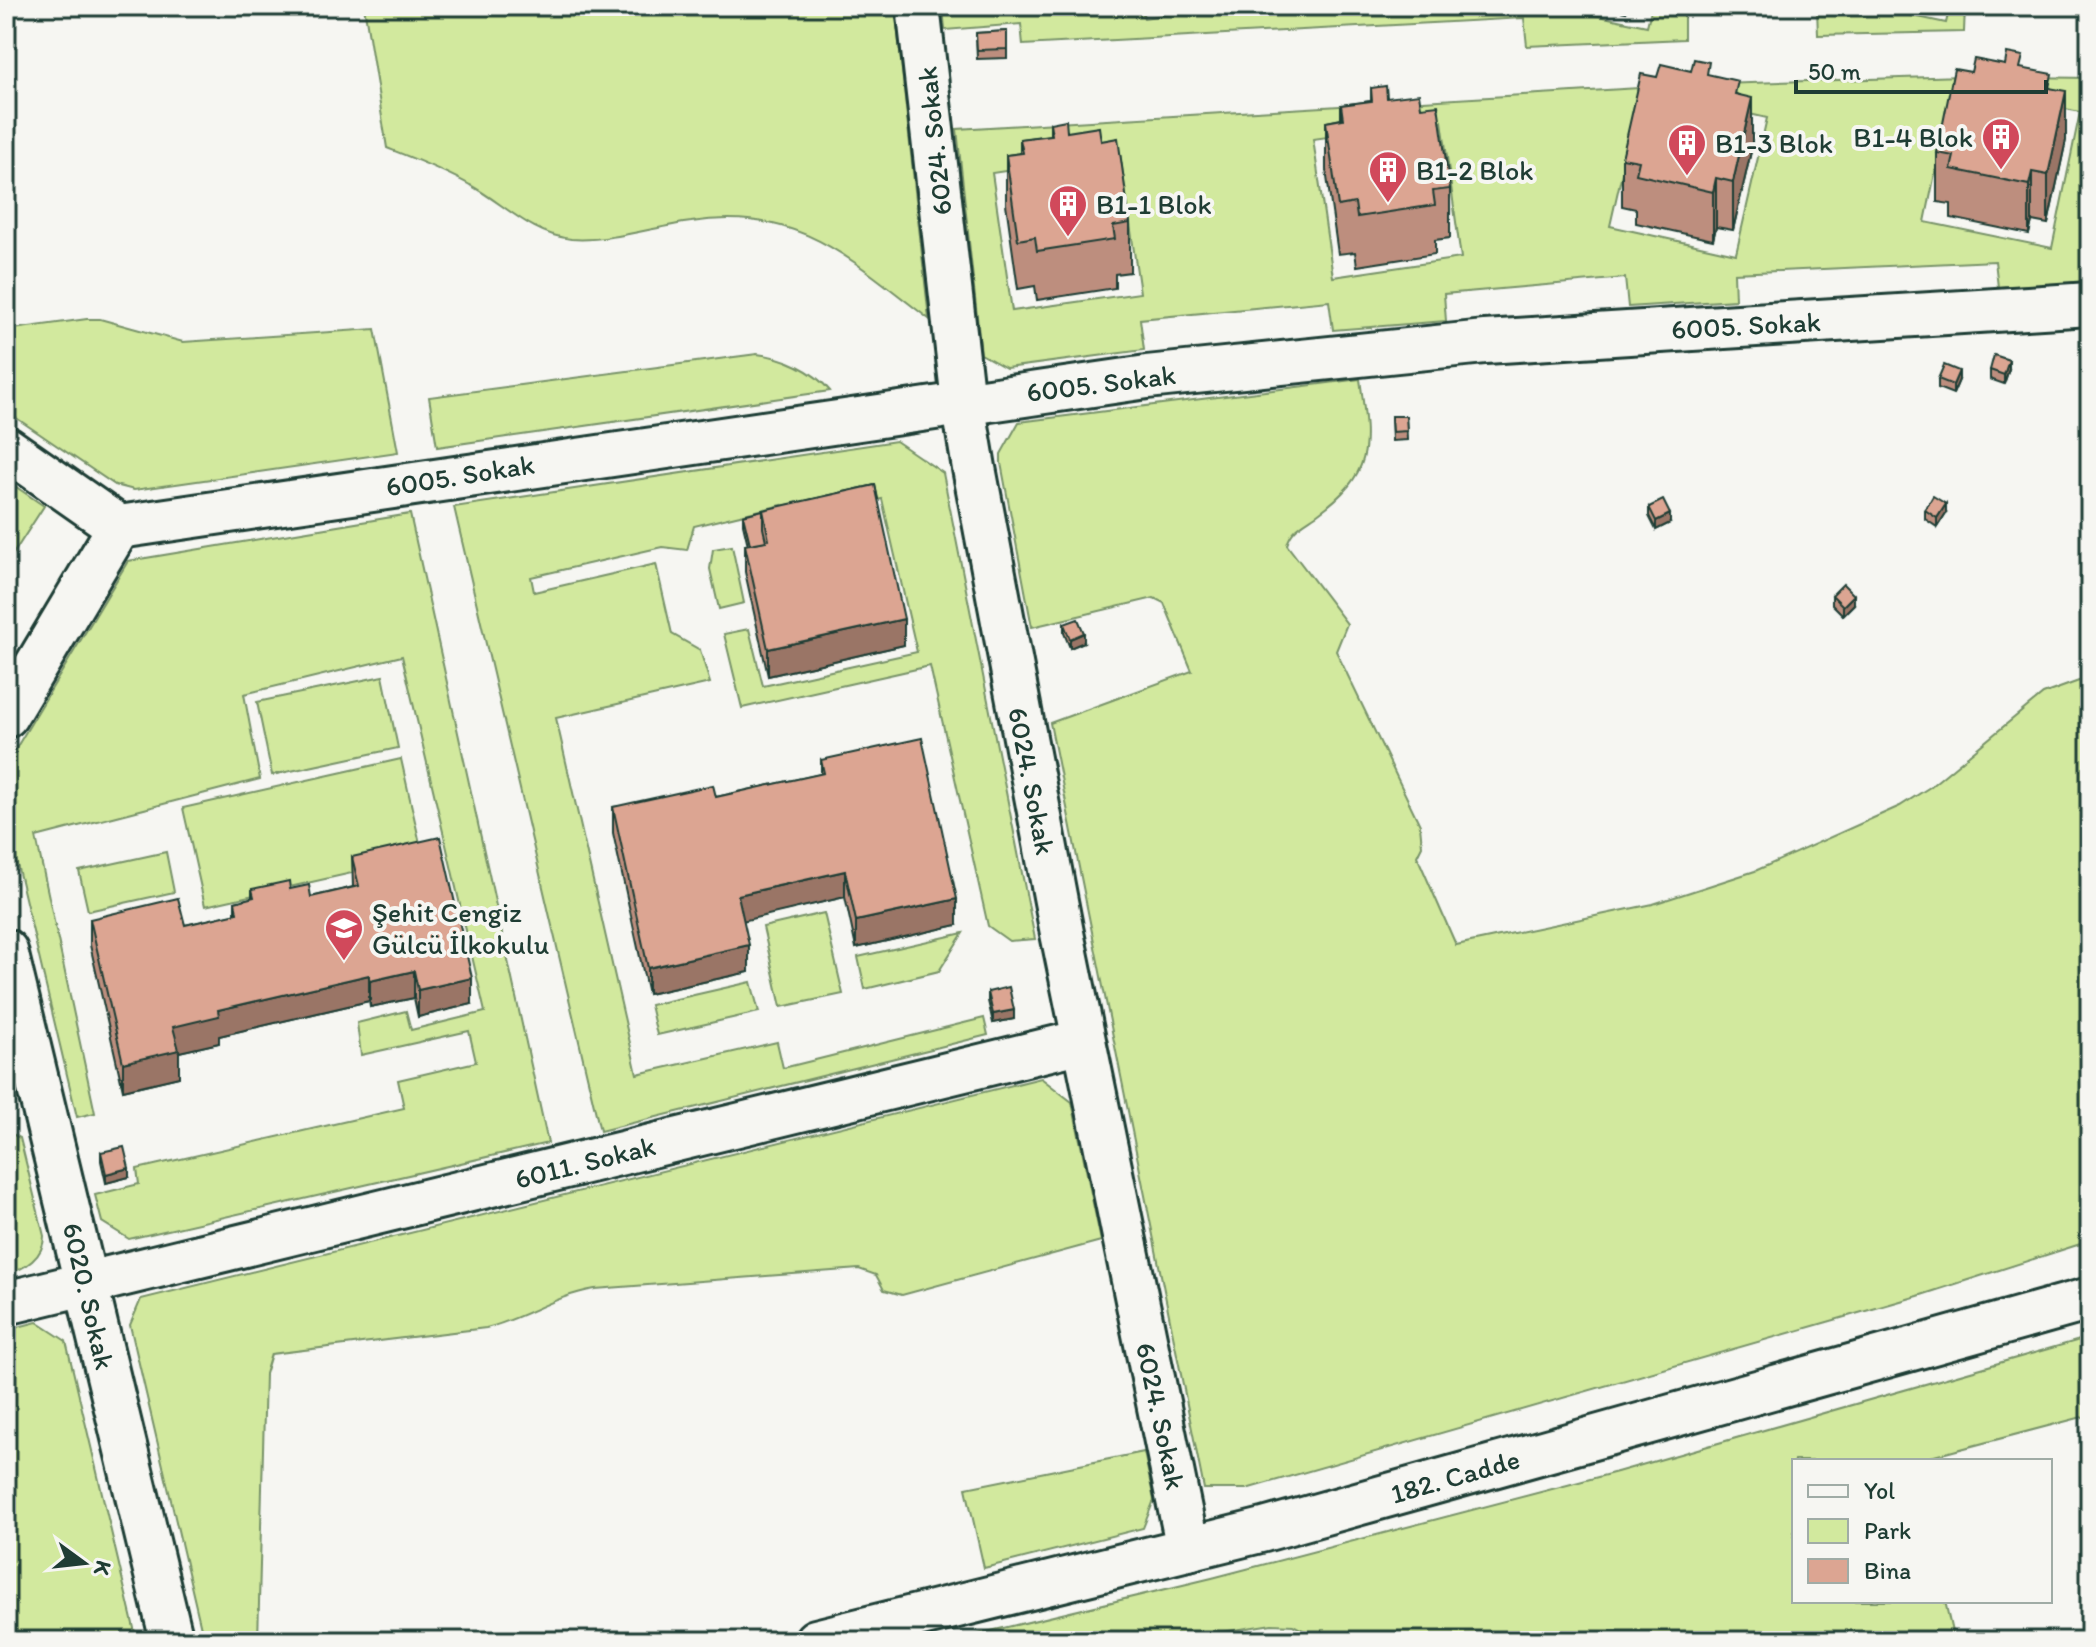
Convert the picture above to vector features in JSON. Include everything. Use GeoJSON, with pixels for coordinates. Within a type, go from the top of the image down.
{"type":"FeatureCollection","features":[{"type":"Feature","properties":{"kind":"street","name":"6024. Sokak"},"geometry":{"type":"LineString","coordinates":[[918,6],[963,402],[1007,654],[1188,1549]]}},
{"type":"Feature","properties":{"kind":"street","name":"6005. Sokak"},"geometry":{"type":"LineString","coordinates":[[119,527],[963,402],[1336,355],[1636,332],[2090,304]]}},
{"type":"Feature","properties":{"kind":"street"},"geometry":{"type":"LineString","coordinates":[[6,448],[119,527],[6,716]]}},
{"type":"Feature","properties":{"kind":"street","name":"6020. Sokak"},"geometry":{"type":"LineString","coordinates":[[6,951],[172,1641]]}},
{"type":"Feature","properties":{"kind":"street","name":"6011. Sokak"},"geometry":{"type":"LineString","coordinates":[[6,1303],[1083,1041]]}},
{"type":"Feature","properties":{"kind":"street","name":"182. Cadde"},"geometry":{"type":"LineString","coordinates":[[816,1641],[1188,1549],[2090,1299]]}},
{"type":"Feature","properties":{"kind":"green space"},"geometry":{"type":"Polygon","coordinates":[[[364,6],[895,6],[929,319],[847,257],[792,229],[729,219],[691,222],[601,238],[571,239],[543,231],[460,180],[387,148],[364,6]]]}},
{"type":"Feature","properties":{"kind":"green space"},"geometry":{"type":"Polygon","coordinates":[[[943,6],[1141,6],[1144,18],[1226,6],[1551,6],[1647,26],[1652,6],[1867,6],[1946,23],[1950,6],[1965,6],[1964,32],[1818,35],[1817,9],[1684,13],[1684,39],[1527,46],[1524,18],[1023,45],[1021,24],[945,30],[943,6]]]}},
{"type":"Feature","properties":{"kind":"green space"},"geometry":{"type":"Polygon","coordinates":[[[1962,76],[2090,78],[2090,282],[1998,287],[1995,261],[1734,273],[1735,300],[1628,307],[1625,278],[1444,294],[1446,321],[1333,330],[1329,301],[1140,319],[1144,350],[1006,368],[981,354],[957,129],[1689,85],[1962,76]],[[1952,91],[1925,222],[2052,248],[2080,112],[1981,91],[1952,91]],[[1684,99],[1638,102],[1610,226],[1736,254],[1767,118],[1684,99]],[[1442,121],[1313,139],[1333,277],[1461,258],[1442,121]],[[1120,154],[992,173],[1012,311],[1140,293],[1120,154]]]}},
{"type":"Feature","properties":{"kind":"green space"},"geometry":{"type":"Polygon","coordinates":[[[100,319],[183,342],[375,329],[398,452],[134,490],[115,485],[6,411],[6,330],[100,319]]]}},
{"type":"Feature","properties":{"kind":"green space"},"geometry":{"type":"Polygon","coordinates":[[[757,354],[797,366],[830,391],[437,447],[429,397],[757,354]]]}},
{"type":"Feature","properties":{"kind":"green space"},"geometry":{"type":"Polygon","coordinates":[[[1360,379],[1366,440],[1359,470],[1335,500],[1295,531],[1287,545],[1347,624],[1336,651],[1420,825],[1422,846],[1417,856],[1456,945],[1653,904],[1755,871],[1900,806],[1930,787],[2043,694],[2090,677],[2090,1241],[1918,1296],[1246,1489],[1204,1489],[1050,723],[1192,671],[1164,603],[1154,598],[1032,627],[1001,454],[1019,422],[1360,379]]]}},
{"type":"Feature","properties":{"kind":"green space"},"geometry":{"type":"Polygon","coordinates":[[[896,441],[943,473],[1035,939],[1009,941],[988,926],[930,666],[742,708],[724,634],[749,629],[763,686],[917,652],[882,499],[786,519],[782,505],[694,526],[687,550],[662,547],[531,577],[534,592],[656,564],[672,634],[700,650],[710,683],[556,718],[637,1074],[777,1042],[783,1068],[984,1018],[988,1035],[600,1131],[454,507],[896,441]]]}},
{"type":"Feature","properties":{"kind":"green space"},"geometry":{"type":"Polygon","coordinates":[[[6,480],[44,506],[6,565],[6,480]]]}},
{"type":"Feature","properties":{"kind":"green space"},"geometry":{"type":"Polygon","coordinates":[[[410,514],[548,1143],[129,1239],[102,1222],[95,1195],[139,1184],[137,1169],[404,1108],[398,1080],[476,1062],[469,1031],[361,1055],[357,1023],[406,1011],[411,1030],[485,1012],[402,656],[244,694],[260,779],[36,837],[95,1113],[77,1117],[6,818],[6,765],[128,561],[410,514]]]}},
{"type":"Feature","properties":{"kind":"green space"},"geometry":{"type":"Polygon","coordinates":[[[732,546],[744,603],[719,609],[710,569],[713,549],[732,546]]]}},
{"type":"Feature","properties":{"kind":"green space"},"geometry":{"type":"Polygon","coordinates":[[[383,676],[398,748],[272,775],[257,702],[383,676]]]}},
{"type":"Feature","properties":{"kind":"green space"},"geometry":{"type":"Polygon","coordinates":[[[401,759],[423,857],[205,906],[183,808],[401,759]]]}},
{"type":"Feature","properties":{"kind":"green space"},"geometry":{"type":"Polygon","coordinates":[[[166,852],[174,892],[88,911],[79,871],[166,852]]]}},
{"type":"Feature","properties":{"kind":"green space"},"geometry":{"type":"Polygon","coordinates":[[[824,913],[843,994],[781,1007],[763,927],[824,913]]]}},
{"type":"Feature","properties":{"kind":"green space"},"geometry":{"type":"Polygon","coordinates":[[[963,933],[939,971],[865,989],[858,957],[963,933]]]}},
{"type":"Feature","properties":{"kind":"green space"},"geometry":{"type":"Polygon","coordinates":[[[751,982],[759,1012],[657,1035],[650,1005],[751,982]]]}},
{"type":"Feature","properties":{"kind":"green space"},"geometry":{"type":"Polygon","coordinates":[[[1041,1078],[1072,1102],[1101,1241],[902,1295],[884,1290],[876,1275],[859,1269],[595,1289],[486,1328],[271,1354],[265,1374],[258,1641],[204,1641],[130,1325],[141,1299],[1041,1078]]]}},
{"type":"Feature","properties":{"kind":"green space"},"geometry":{"type":"Polygon","coordinates":[[[6,1131],[20,1138],[44,1236],[41,1250],[32,1261],[6,1274],[6,1131]]]}},
{"type":"Feature","properties":{"kind":"green space"},"geometry":{"type":"Polygon","coordinates":[[[37,1322],[66,1341],[137,1641],[6,1641],[6,1330],[37,1322]]]}},
{"type":"Feature","properties":{"kind":"green space"},"geometry":{"type":"Polygon","coordinates":[[[2090,1337],[2090,1415],[1923,1459],[1792,1459],[1792,1603],[1945,1603],[1954,1641],[1324,1641],[1293,1625],[1272,1624],[1166,1641],[949,1641],[1212,1578],[1617,1472],[2090,1337]]]}},
{"type":"Feature","properties":{"kind":"green space"},"geometry":{"type":"Polygon","coordinates":[[[1144,1452],[1154,1500],[1143,1528],[984,1568],[966,1488],[1144,1452]]]}},
{"type":"Feature","properties":{"kind":"building"},"geometry":{"type":"Polygon","coordinates":[[[1007,31],[1007,49],[977,50],[976,33],[1007,31]]]}},
{"type":"Feature","properties":{"kind":"building"},"geometry":{"type":"Polygon","coordinates":[[[2007,53],[2023,56],[2020,68],[2052,74],[2049,88],[2066,91],[2048,175],[2032,172],[2029,185],[1951,169],[1954,156],[1937,153],[1954,69],[1971,72],[1974,59],[2005,65],[2007,53]]]}},
{"type":"Feature","properties":{"kind":"building"},"geometry":{"type":"Polygon","coordinates":[[[1694,59],[1709,62],[1707,74],[1738,81],[1735,94],[1752,98],[1733,182],[1716,178],[1713,192],[1636,174],[1639,161],[1622,158],[1641,74],[1657,77],[1661,64],[1691,71],[1694,59]]]}},
{"type":"Feature","properties":{"kind":"building"},"geometry":{"type":"Polygon","coordinates":[[[1386,86],[1387,98],[1419,94],[1421,107],[1438,105],[1450,189],[1433,191],[1435,205],[1357,217],[1355,203],[1338,206],[1326,122],[1343,119],[1341,105],[1372,101],[1371,88],[1386,86]]]}},
{"type":"Feature","properties":{"kind":"building"},"geometry":{"type":"Polygon","coordinates":[[[1066,120],[1067,132],[1099,127],[1101,141],[1118,138],[1130,223],[1113,226],[1115,239],[1037,251],[1035,237],[1018,240],[1006,155],[1023,153],[1020,139],[1052,135],[1050,123],[1066,120]]]}},
{"type":"Feature","properties":{"kind":"building"},"geometry":{"type":"Polygon","coordinates":[[[1994,355],[2009,360],[2004,375],[1990,370],[1994,355]]]}},
{"type":"Feature","properties":{"kind":"building"},"geometry":{"type":"Polygon","coordinates":[[[1944,365],[1959,371],[1953,385],[1938,379],[1944,365]]]}},
{"type":"Feature","properties":{"kind":"building"},"geometry":{"type":"Polygon","coordinates":[[[1391,416],[1406,416],[1407,431],[1392,432],[1391,416]]]}},
{"type":"Feature","properties":{"kind":"building"},"geometry":{"type":"Polygon","coordinates":[[[875,485],[904,619],[768,649],[745,545],[769,540],[763,510],[875,485]]]}},
{"type":"Feature","properties":{"kind":"building"},"geometry":{"type":"Polygon","coordinates":[[[1933,496],[1946,504],[1937,518],[1925,510],[1933,496]]]}},
{"type":"Feature","properties":{"kind":"building"},"geometry":{"type":"Polygon","coordinates":[[[1663,500],[1670,514],[1656,521],[1649,507],[1663,500]]]}},
{"type":"Feature","properties":{"kind":"building"},"geometry":{"type":"Polygon","coordinates":[[[763,510],[766,541],[750,544],[743,515],[763,510]]]}},
{"type":"Feature","properties":{"kind":"building"},"geometry":{"type":"Polygon","coordinates":[[[1843,584],[1854,595],[1843,606],[1832,595],[1843,584]]]}},
{"type":"Feature","properties":{"kind":"building"},"geometry":{"type":"Polygon","coordinates":[[[1078,619],[1084,633],[1070,639],[1064,624],[1078,619]]]}},
{"type":"Feature","properties":{"kind":"building"},"geometry":{"type":"Polygon","coordinates":[[[922,738],[957,899],[856,921],[845,871],[738,895],[749,945],[648,968],[613,807],[713,785],[716,797],[824,773],[821,760],[922,738]]]}},
{"type":"Feature","properties":{"kind":"building"},"geometry":{"type":"Polygon","coordinates":[[[440,837],[472,978],[418,990],[414,971],[370,981],[369,975],[218,1010],[219,1016],[173,1027],[179,1050],[123,1063],[90,919],[178,898],[185,925],[237,913],[235,902],[254,897],[252,889],[289,881],[290,889],[309,885],[311,897],[359,886],[352,857],[440,837]]]}},
{"type":"Feature","properties":{"kind":"building"},"geometry":{"type":"Polygon","coordinates":[[[1009,987],[1014,1010],[993,1014],[988,992],[1009,987]]]}},
{"type":"Feature","properties":{"kind":"building"},"geometry":{"type":"Polygon","coordinates":[[[124,1147],[129,1168],[106,1174],[101,1152],[124,1147]]]}},
{"type":"Feature","properties":{"kind":"place","name":"B1-4 Blok"},"geometry":{"type":"Point","coordinates":[2001,171]}},
{"type":"Feature","properties":{"kind":"place","name":"B1-3 Blok"},"geometry":{"type":"Point","coordinates":[1687,177]}},
{"type":"Feature","properties":{"kind":"place","name":"B1-2 Blok"},"geometry":{"type":"Point","coordinates":[1388,204]}},
{"type":"Feature","properties":{"kind":"place","name":"B1-1 Blok"},"geometry":{"type":"Point","coordinates":[1068,238]}},
{"type":"Feature","properties":{"kind":"place","name":"Şehit Cengiz Gülcü İlkokulu"},"geometry":{"type":"Point","coordinates":[344,962]}}]}
